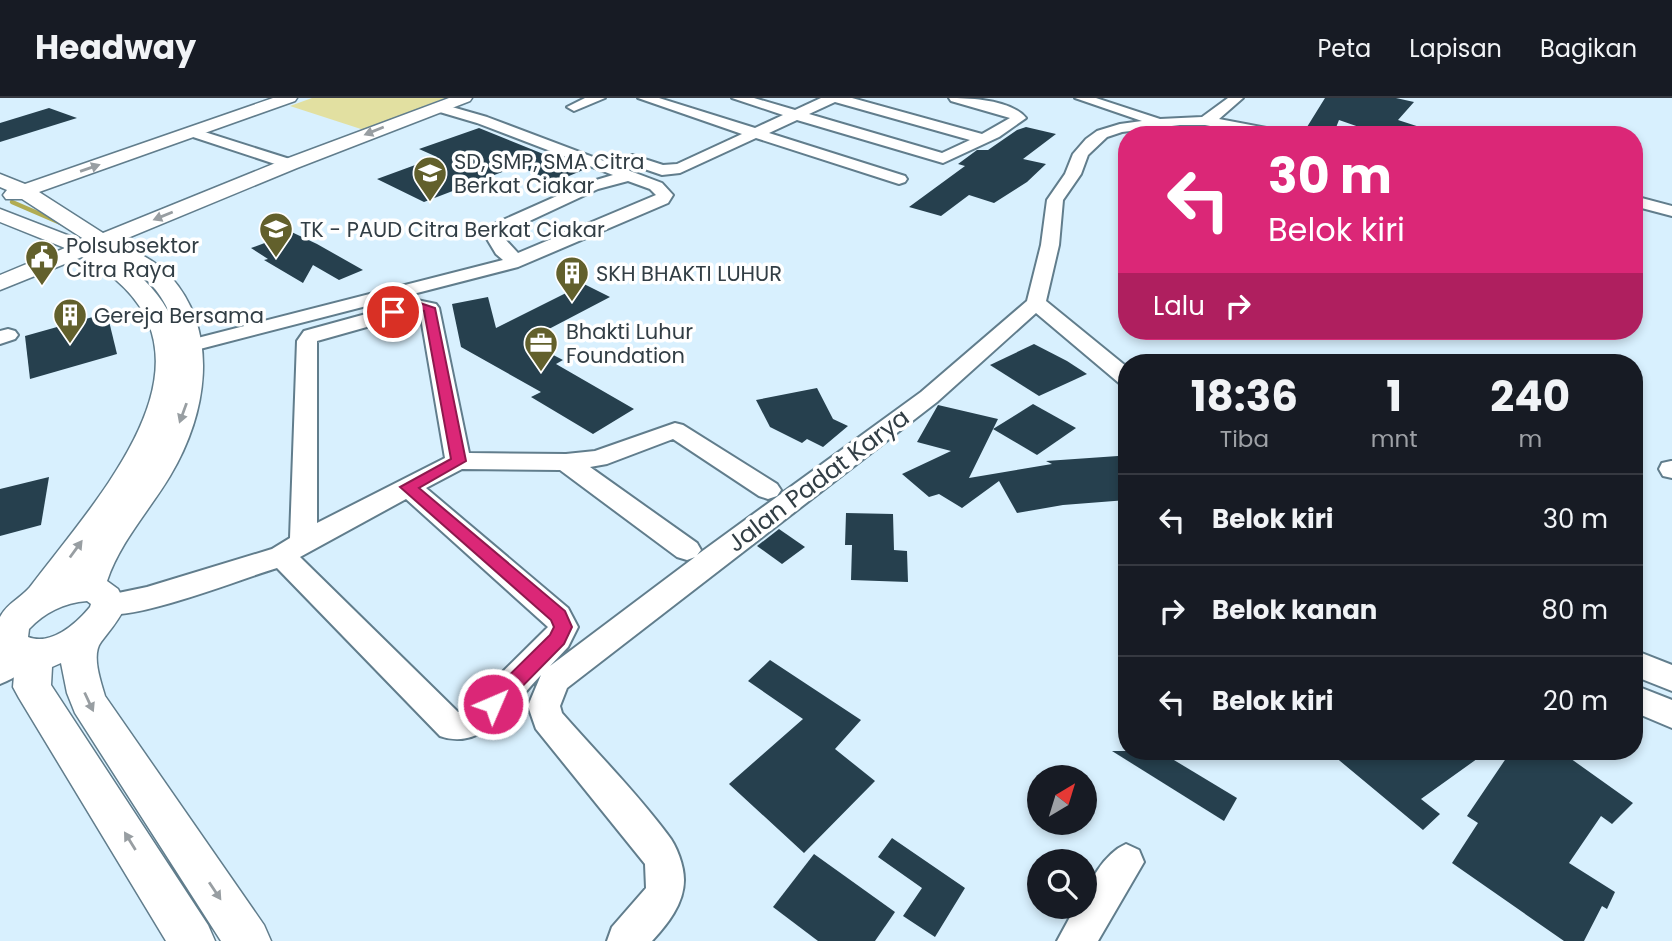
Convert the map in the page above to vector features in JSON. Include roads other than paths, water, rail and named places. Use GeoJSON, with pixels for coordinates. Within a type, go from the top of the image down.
{"type":"FeatureCollection","features":[{"type":"Feature","properties":{"kind":"street"},"geometry":{"type":"LineString","coordinates":[[14,195],[289,98]]}},
{"type":"Feature","properties":{"kind":"street"},"geometry":{"type":"LineString","coordinates":[[0,282],[283,162],[464,98]]}},
{"type":"Feature","properties":{"kind":"street"},"geometry":{"type":"LineString","coordinates":[[574,107],[598,98]]}},
{"type":"Feature","properties":{"kind":"street"},"geometry":{"type":"LineString","coordinates":[[645,98],[899,179]]}},
{"type":"Feature","properties":{"kind":"street"},"geometry":{"type":"LineString","coordinates":[[739,98],[943,158],[1018,120],[1019,116],[956,98]]}},
{"type":"Feature","properties":{"kind":"street"},"geometry":{"type":"LineString","coordinates":[[615,153],[652,167],[674,170],[834,98],[989,137]]}},
{"type":"Feature","properties":{"kind":"street"},"geometry":{"type":"LineString","coordinates":[[862,98],[989,137]]}},
{"type":"Feature","properties":{"kind":"street"},"geometry":{"type":"LineString","coordinates":[[1082,98],[1159,122]]}},
{"type":"Feature","properties":{"kind":"street"},"geometry":{"type":"LineString","coordinates":[[1205,121],[1222,112],[1236,98]]}},
{"type":"Feature","properties":{"kind":"street"},"geometry":{"type":"LineString","coordinates":[[189,346],[511,257],[549,235],[579,235],[662,199],[664,195],[661,188],[620,179],[482,120],[438,107]]}},
{"type":"Feature","properties":{"kind":"street"},"geometry":{"type":"LineString","coordinates":[[482,120],[508,114],[542,126]]}},
{"type":"Feature","properties":{"kind":"street"},"geometry":{"type":"LineString","coordinates":[[1140,126],[1159,122],[1205,121],[1233,126]]}},
{"type":"Feature","properties":{"kind":"street"},"geometry":{"type":"LineString","coordinates":[[1118,131],[1102,134],[1081,154],[1073,174],[1055,200],[1050,245],[1036,303],[1118,371]]}},
{"type":"Feature","properties":{"kind":"street"},"geometry":{"type":"LineString","coordinates":[[192,132],[283,162]]}},
{"type":"Feature","properties":{"kind":"street"},"geometry":{"type":"LineString","coordinates":[[511,257],[496,239],[498,235],[517,232],[607,192],[620,179]]}},
{"type":"Feature","properties":{"kind":"street"},"geometry":{"type":"LineString","coordinates":[[0,180],[14,195],[92,245],[153,303],[164,329],[168,351],[164,400],[146,449],[115,497],[36,604]]}},
{"type":"Feature","properties":{"kind":"street"},"geometry":{"type":"LineString","coordinates":[[1643,203],[1672,211]]}},
{"type":"Feature","properties":{"kind":"street"},"geometry":{"type":"LineString","coordinates":[[0,215],[129,256],[161,280],[175,297],[187,322],[189,346],[189,394],[171,446],[144,494],[101,555],[98,626],[85,637],[51,652],[14,650]]}},
{"type":"Feature","properties":{"kind":"street","name":"Jalan Padat Karya"},"geometry":{"type":"LineString","coordinates":[[626,941],[659,905],[667,887],[666,867],[657,849],[547,719],[544,706],[554,680],[929,397],[1036,303]]}},
{"type":"Feature","properties":{"kind":"street"},"geometry":{"type":"LineString","coordinates":[[408,487],[558,616],[563,627],[557,639],[477,720],[465,726],[451,726],[293,549],[307,341],[311,335],[417,306],[429,308],[458,461]]}},
{"type":"Feature","properties":{"kind":"street"},"geometry":{"type":"LineString","coordinates":[[192,941],[32,687],[14,650],[25,612],[63,592],[147,598],[293,549],[458,461],[566,462],[598,458],[676,430],[768,490]]}},
{"type":"Feature","properties":{"kind":"street"},"geometry":{"type":"LineString","coordinates":[[566,462],[687,550]]}},
{"type":"Feature","properties":{"kind":"street"},"geometry":{"type":"LineString","coordinates":[[85,637],[79,652],[78,669],[88,702],[248,941]]}},
{"type":"Feature","properties":{"kind":"street"},"geometry":{"type":"LineString","coordinates":[[1643,666],[1672,678]]}},
{"type":"Feature","properties":{"kind":"street"},"geometry":{"type":"LineString","coordinates":[[1643,702],[1672,714]]}},
{"type":"Feature","properties":{"kind":"street"},"geometry":{"type":"LineString","coordinates":[[1076,941],[1126,862]]}},
{"type":"Feature","properties":{"kind":"waterway"},"geometry":{"type":"LineString","coordinates":[[12,202],[63,224]]}},
{"type":"Feature","properties":{"kind":"place","name":"SD, SMP, SMA Citra Berkat Ciakar"},"geometry":{"type":"Point","coordinates":[430,203]}},
{"type":"Feature","properties":{"kind":"place","name":"TK - PAUD Citra Berkat Ciakar"},"geometry":{"type":"Point","coordinates":[276,259]}},
{"type":"Feature","properties":{"kind":"place","name":"Polsubsektor Citra Raya"},"geometry":{"type":"Point","coordinates":[42,287]}},
{"type":"Feature","properties":{"kind":"place","name":"SKH BHAKTI LUHUR"},"geometry":{"type":"Point","coordinates":[572,303]}},
{"type":"Feature","properties":{"kind":"place","name":"Gereja Bersama"},"geometry":{"type":"Point","coordinates":[70,345]}},
{"type":"Feature","properties":{"kind":"place","name":"Bhakti Luhur Foundation"},"geometry":{"type":"Point","coordinates":[541,373]}}]}
